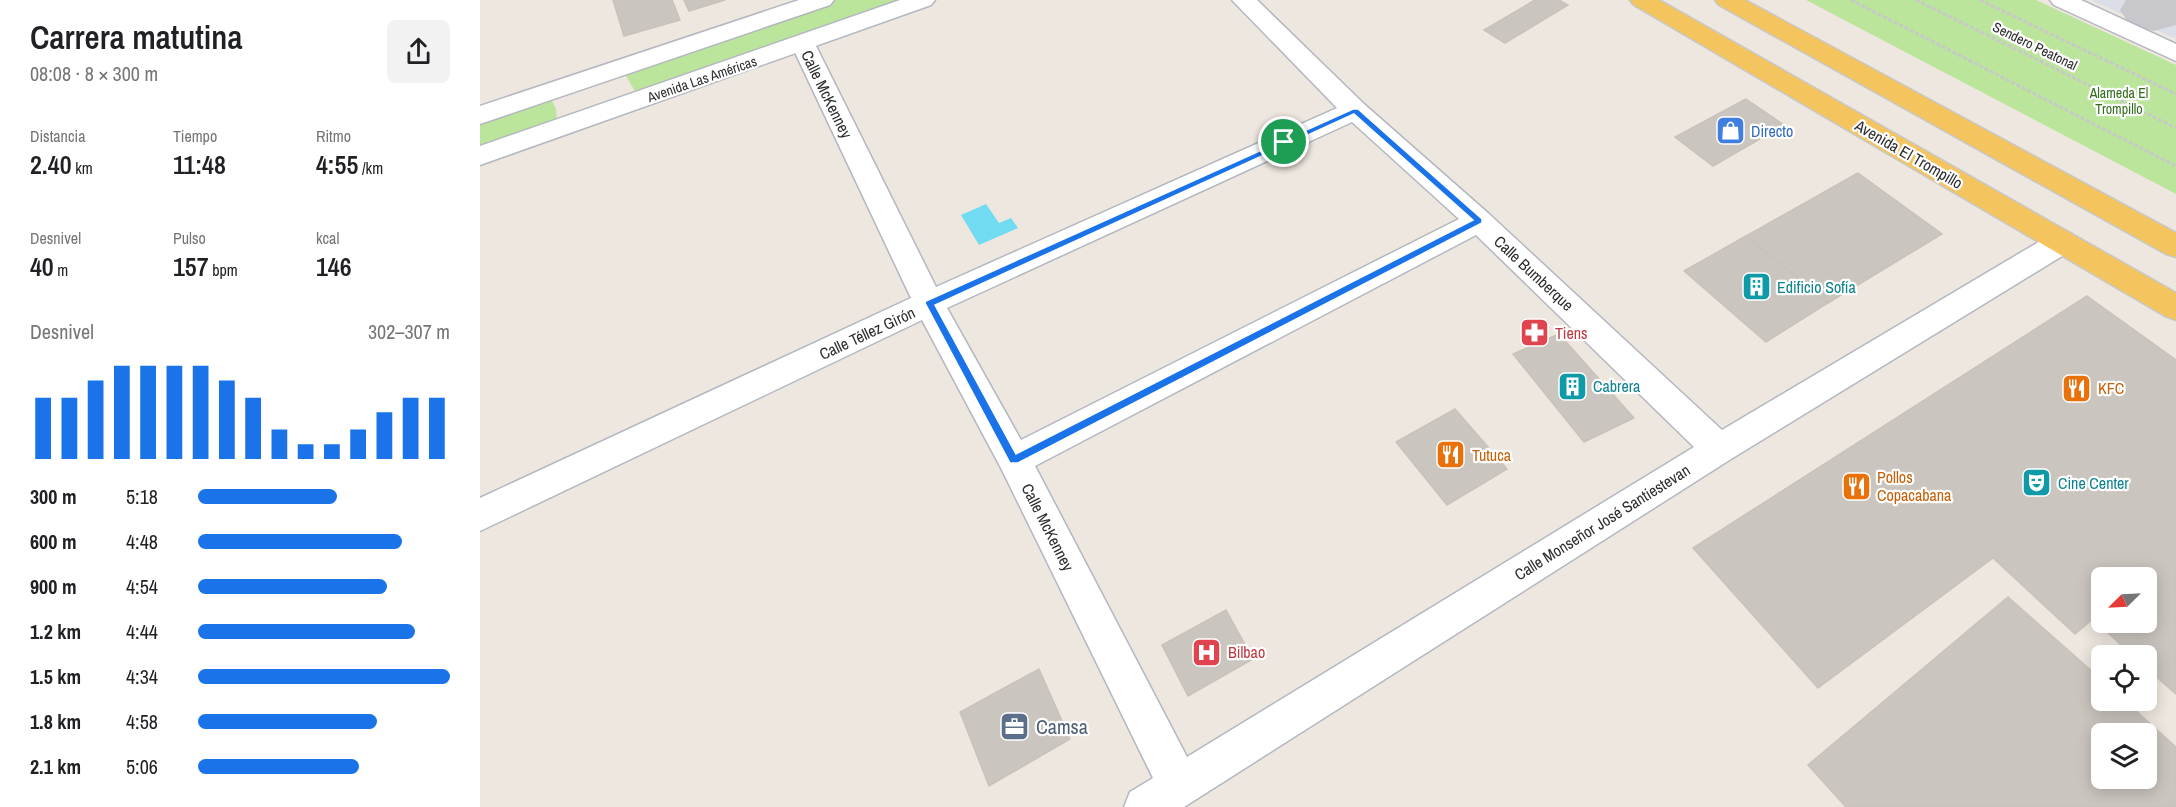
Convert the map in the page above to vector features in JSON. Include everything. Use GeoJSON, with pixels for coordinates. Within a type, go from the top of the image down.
{"type":"FeatureCollection","features":[{"type":"Feature","properties":{"kind":"main road","name":"Avenida El Trompillo"},"geometry":{"type":"LineString","coordinates":[[1642,0],[2176,308]]}},
{"type":"Feature","properties":{"kind":"main road"},"geometry":{"type":"LineString","coordinates":[[1727,0],[2176,246]]}},
{"type":"Feature","properties":{"kind":"street"},"geometry":{"type":"LineString","coordinates":[[480,115],[822,0]]}},
{"type":"Feature","properties":{"kind":"street","name":"Avenida Las Américas"},"geometry":{"type":"LineString","coordinates":[[480,156],[923,0]]}},
{"type":"Feature","properties":{"kind":"street","name":"Calle Bumberque"},"geometry":{"type":"LineString","coordinates":[[1244,0],[1355,110],[1479,221],[1719,449]]}},
{"type":"Feature","properties":{"kind":"street"},"geometry":{"type":"LineString","coordinates":[[2062,0],[2176,53]]}},
{"type":"Feature","properties":{"kind":"street","name":"Calle McKenney"},"geometry":{"type":"LineString","coordinates":[[802,44],[929,303],[1014,460],[1179,786]]}},
{"type":"Feature","properties":{"kind":"street"},"geometry":{"type":"LineString","coordinates":[[584,80],[599,114]]}},
{"type":"Feature","properties":{"kind":"street","name":"Calle Téllez Girón"},"geometry":{"type":"LineString","coordinates":[[480,515],[929,303],[1355,110]]}},
{"type":"Feature","properties":{"kind":"street"},"geometry":{"type":"LineString","coordinates":[[1014,460],[1479,221]]}},
{"type":"Feature","properties":{"kind":"street","name":"Calle Monseñor José Santiestevan"},"geometry":{"type":"LineString","coordinates":[[1144,807],[1719,449],[2062,242]]}},
{"type":"Feature","properties":{"kind":"path"},"geometry":{"type":"LineString","coordinates":[[1851,0],[2176,166]]}},
{"type":"Feature","properties":{"kind":"path","name":"Sendero Peatonal"},"geometry":{"type":"LineString","coordinates":[[1916,0],[2176,128]]}},
{"type":"Feature","properties":{"kind":"path"},"geometry":{"type":"LineString","coordinates":[[1980,0],[2176,94]]}},
{"type":"Feature","properties":{"kind":"shaded area"},"geometry":{"type":"Polygon","coordinates":[[[2091,0],[2176,0],[2176,39],[2117,12],[2091,0]]]}},
{"type":"Feature","properties":{"kind":"green space"},"geometry":{"type":"Polygon","coordinates":[[[833,0],[901,0],[636,93],[623,71],[833,0]]]}},
{"type":"Feature","properties":{"kind":"green space","name":"Alameda El Trompillo"},"geometry":{"type":"Polygon","coordinates":[[[1806,0],[2036,0],[2176,65],[2176,194],[1806,0]]]}},
{"type":"Feature","properties":{"kind":"green space"},"geometry":{"type":"Polygon","coordinates":[[[550,97],[556,109],[557,123],[480,150],[480,120],[550,97]]]}},
{"type":"Feature","properties":{"kind":"water"},"geometry":{"type":"Polygon","coordinates":[[[986,204],[999,223],[1011,218],[1018,228],[979,245],[961,215],[986,204]]]}},
{"type":"Feature","properties":{"kind":"building"},"geometry":{"type":"Polygon","coordinates":[[[613,0],[672,0],[680,20],[624,36],[613,0]]]}},
{"type":"Feature","properties":{"kind":"building"},"geometry":{"type":"Polygon","coordinates":[[[684,0],[725,0],[689,11],[684,0]]]}},
{"type":"Feature","properties":{"kind":"building"},"geometry":{"type":"Polygon","coordinates":[[[1535,0],[1559,0],[1568,5],[1505,43],[1484,30],[1535,0]]]}},
{"type":"Feature","properties":{"kind":"building","name":"Directo"},"geometry":{"type":"Polygon","coordinates":[[[1746,99],[1784,125],[1713,166],[1675,137],[1746,99]]]}},
{"type":"Feature","properties":{"kind":"building"},"geometry":{"type":"Polygon","coordinates":[[[1858,173],[1942,234],[1828,303],[1746,236],[1858,173]]]}},
{"type":"Feature","properties":{"kind":"building","name":"Edificio Sofía"},"geometry":{"type":"Polygon","coordinates":[[[1746,236],[1828,303],[1766,342],[1684,271],[1746,236]]]}},
{"type":"Feature","properties":{"kind":"building","name":"Cine Center"},"geometry":{"type":"Polygon","coordinates":[[[2087,296],[2176,360],[2176,694],[2157,678],[2157,645],[2121,645],[2108,633],[2157,633],[2157,567],[2091,567],[2091,621],[2075,634],[1993,558],[1818,688],[1693,548],[2087,296]]]}},
{"type":"Feature","properties":{"kind":"building","name":"Cabrera"},"geometry":{"type":"Polygon","coordinates":[[[1559,334],[1634,418],[1584,442],[1513,354],[1559,334]]]}},
{"type":"Feature","properties":{"kind":"building","name":"Tutuca"},"geometry":{"type":"Polygon","coordinates":[[[1455,409],[1507,469],[1447,505],[1396,442],[1455,409]]]}},
{"type":"Feature","properties":{"kind":"building"},"geometry":{"type":"Polygon","coordinates":[[[2008,597],[2091,670],[2091,711],[2136,711],[2149,723],[2091,723],[2091,789],[2157,789],[2157,730],[2176,747],[2176,807],[1846,807],[1808,765],[2008,597]]]}},
{"type":"Feature","properties":{"kind":"building","name":"Bilbao"},"geometry":{"type":"Polygon","coordinates":[[[1226,610],[1253,659],[1188,696],[1162,645],[1226,610]]]}},
{"type":"Feature","properties":{"kind":"building","name":"Camsa"},"geometry":{"type":"Polygon","coordinates":[[[1039,669],[1070,739],[989,786],[960,712],[1039,669]]]}},
{"type":"Feature","properties":{"kind":"taxiway"},"geometry":{"type":"LineString","coordinates":[[2154,10],[2167,0]]}},
{"type":"Feature","properties":{"kind":"place","name":"Directo"},"geometry":{"type":"Point","coordinates":[1730,131]}},
{"type":"Feature","properties":{"kind":"place","name":"Edificio Sofía"},"geometry":{"type":"Point","coordinates":[1756,287]}},
{"type":"Feature","properties":{"kind":"place","name":"Tiens"},"geometry":{"type":"Point","coordinates":[1534,333]}},
{"type":"Feature","properties":{"kind":"place","name":"Cabrera"},"geometry":{"type":"Point","coordinates":[1572,386]}},
{"type":"Feature","properties":{"kind":"place","name":"KFC"},"geometry":{"type":"Point","coordinates":[2077,388]}},
{"type":"Feature","properties":{"kind":"place","name":"Tutuca"},"geometry":{"type":"Point","coordinates":[1451,455]}},
{"type":"Feature","properties":{"kind":"place","name":"Cine Center"},"geometry":{"type":"Point","coordinates":[2037,483]}},
{"type":"Feature","properties":{"kind":"place","name":"Pollos Copacabana"},"geometry":{"type":"Point","coordinates":[1856,486]}},
{"type":"Feature","properties":{"kind":"place","name":"Bilbao"},"geometry":{"type":"Point","coordinates":[1207,652]}},
{"type":"Feature","properties":{"kind":"place","name":"Camsa"},"geometry":{"type":"Point","coordinates":[1015,726]}},
{"type":"Feature","properties":{"kind":"route"},"geometry":{"type":"LineString","coordinates":[[1355,110],[1479,221],[1014,460],[929,303],[1284,142],[1355,110]]}}]}
